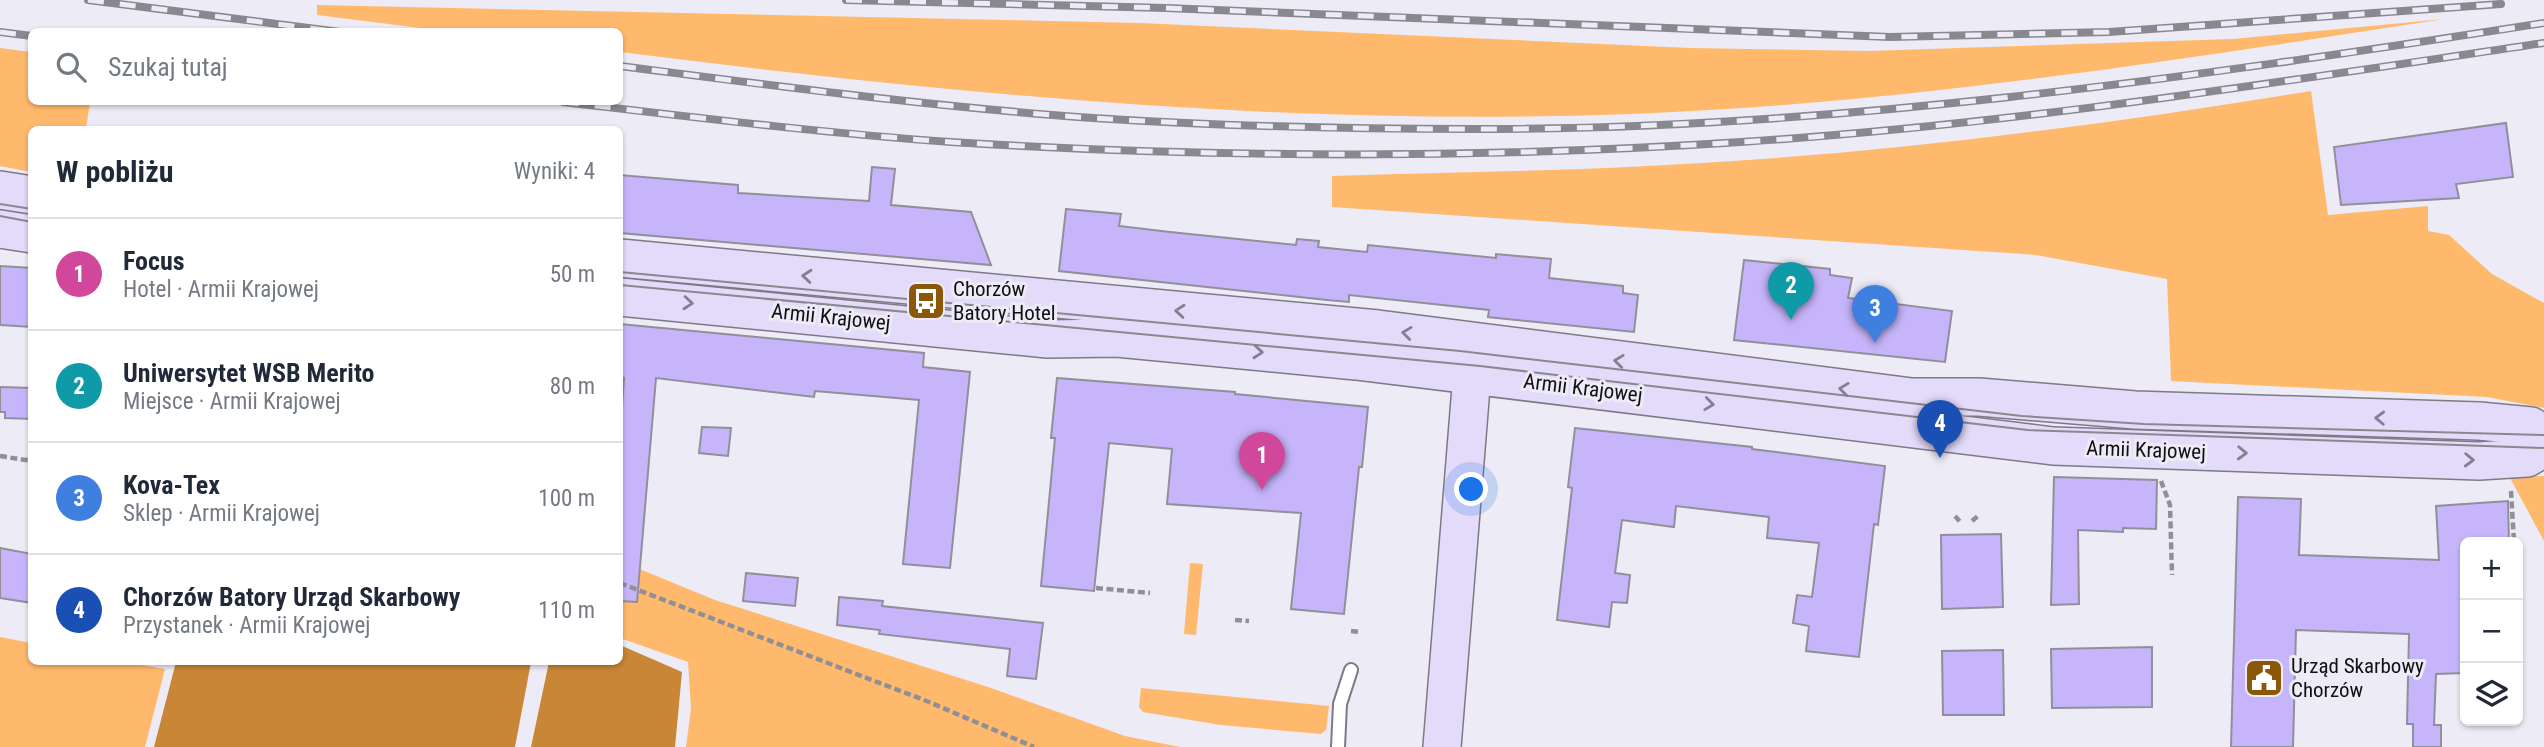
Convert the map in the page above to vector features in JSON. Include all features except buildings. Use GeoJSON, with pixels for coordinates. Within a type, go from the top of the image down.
{"type":"FeatureCollection","features":[{"type":"Feature","properties":{"kind":"street"},"geometry":{"type":"LineString","coordinates":[[0,190],[28,194]]}},
{"type":"Feature","properties":{"kind":"street"},"geometry":{"type":"LineString","coordinates":[[0,229],[28,233]]}},
{"type":"Feature","properties":{"kind":"street"},"geometry":{"type":"LineString","coordinates":[[745,308],[749,270]]}},
{"type":"Feature","properties":{"kind":"street","name":"Armii Krajowej"},"geometry":{"type":"LineString","coordinates":[[629,277],[749,270],[1378,329],[1473,358],[2025,443],[2071,447],[2479,461],[2528,451]]}},
{"type":"Feature","properties":{"kind":"street","name":"Armii Krajowej"},"geometry":{"type":"LineString","coordinates":[[629,277],[745,308],[1030,337],[1117,338],[1473,358],[1912,397],[1979,397],[2071,407],[2479,421],[2528,451]]}},
{"type":"Feature","properties":{"kind":"street"},"geometry":{"type":"LineString","coordinates":[[846,317],[848,279]]}},
{"type":"Feature","properties":{"kind":"street"},"geometry":{"type":"LineString","coordinates":[[1030,337],[1032,297]]}},
{"type":"Feature","properties":{"kind":"street"},"geometry":{"type":"LineString","coordinates":[[1442,747],[1473,358]]}},
{"type":"Feature","properties":{"kind":"street"},"geometry":{"type":"LineString","coordinates":[[2020,403],[2025,443]]}},
{"type":"Feature","properties":{"kind":"street"},"geometry":{"type":"LineString","coordinates":[[2071,407],[2071,447]]}},
{"type":"Feature","properties":{"kind":"street"},"geometry":{"type":"LineString","coordinates":[[2191,411],[2191,451]]}},
{"type":"Feature","properties":{"kind":"lane"},"geometry":{"type":"LineString","coordinates":[[1338,747],[1340,704],[1351,670]]}},
{"type":"Feature","properties":{"kind":"path"},"geometry":{"type":"LineString","coordinates":[[2515,537],[2528,451]]}},
{"type":"Feature","properties":{"kind":"path"},"geometry":{"type":"LineString","coordinates":[[0,456],[28,460]]}},
{"type":"Feature","properties":{"kind":"path"},"geometry":{"type":"LineString","coordinates":[[2158,473],[2170,505],[2172,575]]}},
{"type":"Feature","properties":{"kind":"path"},"geometry":{"type":"LineString","coordinates":[[1972,521],[1979,515]]}},
{"type":"Feature","properties":{"kind":"path"},"geometry":{"type":"LineString","coordinates":[[1955,516],[1961,523]]}},
{"type":"Feature","properties":{"kind":"path"},"geometry":{"type":"LineString","coordinates":[[623,584],[929,702],[1034,747]]}},
{"type":"Feature","properties":{"kind":"path"},"geometry":{"type":"LineString","coordinates":[[1096,588],[1150,593]]}},
{"type":"Feature","properties":{"kind":"path"},"geometry":{"type":"LineString","coordinates":[[1235,620],[1249,621]]}},
{"type":"Feature","properties":{"kind":"path"},"geometry":{"type":"LineString","coordinates":[[1351,631],[1361,632]]}},
{"type":"Feature","properties":{"kind":"shaded area"},"geometry":{"type":"Polygon","coordinates":[[[317,5],[1140,23],[1690,48],[1868,51],[2233,39],[2445,19],[2039,78],[1835,101],[1631,114],[1504,117],[1250,111],[998,94],[623,52],[623,28],[420,28],[317,15],[317,5]]]}},
{"type":"Feature","properties":{"kind":"shaded area"},"geometry":{"type":"Polygon","coordinates":[[[0,48],[28,52],[28,105],[90,105],[86,126],[28,126],[28,171],[0,166],[0,48]]]}},
{"type":"Feature","properties":{"kind":"shaded area"},"geometry":{"type":"Polygon","coordinates":[[[2311,91],[2328,215],[2428,206],[2428,231],[2449,235],[2492,274],[2544,303],[2544,408],[2487,397],[2171,381],[2167,279],[2036,255],[1332,207],[1332,176],[1564,170],[1779,158],[1932,144],[2084,125],[2311,91]]]}},
{"type":"Feature","properties":{"kind":"shaded area"},"geometry":{"type":"Polygon","coordinates":[[[2509,476],[2544,476],[2544,541],[2509,476]]]}},
{"type":"Feature","properties":{"kind":"shaded area"},"geometry":{"type":"Polygon","coordinates":[[[623,562],[715,600],[991,688],[1125,736],[1180,747],[686,747],[691,708],[688,662],[623,639],[623,562]]]}},
{"type":"Feature","properties":{"kind":"shaded area"},"geometry":{"type":"Polygon","coordinates":[[[1190,563],[1203,564],[1196,635],[1184,634],[1190,563]]]}},
{"type":"Feature","properties":{"kind":"shaded area"},"geometry":{"type":"Polygon","coordinates":[[[0,637],[28,642],[28,665],[142,665],[165,669],[145,747],[0,747],[0,637]]]}},
{"type":"Feature","properties":{"kind":"shaded area"},"geometry":{"type":"Polygon","coordinates":[[[623,646],[682,672],[675,747],[531,747],[548,665],[623,665],[623,646]]]}},
{"type":"Feature","properties":{"kind":"shaded area"},"geometry":{"type":"Polygon","coordinates":[[[175,665],[530,665],[515,747],[154,747],[175,665]]]}},
{"type":"Feature","properties":{"kind":"shaded area"},"geometry":{"type":"Polygon","coordinates":[[[1141,688],[1329,706],[1326,730],[1321,734],[1221,725],[1143,712],[1139,707],[1141,688]]]}},
{"type":"Feature","properties":{"kind":"tram line"},"geometry":{"type":"LineString","coordinates":[[0,204],[28,208]]}},
{"type":"Feature","properties":{"kind":"tram line"},"geometry":{"type":"LineString","coordinates":[[0,216],[28,221]]}},
{"type":"Feature","properties":{"kind":"tram line"},"geometry":{"type":"LineString","coordinates":[[623,272],[1460,351],[2022,416],[2144,424],[2544,435]]}},
{"type":"Feature","properties":{"kind":"tram line"},"geometry":{"type":"LineString","coordinates":[[623,285],[1480,366],[2028,430],[2544,448]]}},
{"type":"Feature","properties":{"kind":"railway"},"geometry":{"type":"LineString","coordinates":[[88,0],[308,28]]}},
{"type":"Feature","properties":{"kind":"railway"},"geometry":{"type":"LineString","coordinates":[[846,0],[1166,8],[1890,37],[2109,32],[2501,4]]}},
{"type":"Feature","properties":{"kind":"railway"},"geometry":{"type":"LineString","coordinates":[[623,66],[915,102],[1093,118],[1329,128],[1607,127],[1741,121],[2010,97],[2277,63],[2544,23]]}},
{"type":"Feature","properties":{"kind":"railway"},"geometry":{"type":"LineString","coordinates":[[0,32],[28,36]]}},
{"type":"Feature","properties":{"kind":"railway"},"geometry":{"type":"LineString","coordinates":[[589,105],[854,134],[1050,147],[1247,154],[1445,154],[1642,148],[1942,125],[2143,101],[2544,43]]}},
{"type":"Feature","properties":{"kind":"place","name":"Chorzów Batory Hotel"},"geometry":{"type":"Point","coordinates":[926,301]}},
{"type":"Feature","properties":{"kind":"place","name":"Uniwersytet WSB Merito"},"geometry":{"type":"Point","coordinates":[1791,320]}},
{"type":"Feature","properties":{"kind":"place","name":"Kova-Tex"},"geometry":{"type":"Point","coordinates":[1875,343]}},
{"type":"Feature","properties":{"kind":"place","name":"Chorzów Batory Urząd Skarbowy"},"geometry":{"type":"Point","coordinates":[1940,458]}},
{"type":"Feature","properties":{"kind":"place","name":"Focus"},"geometry":{"type":"Point","coordinates":[1262,490]}},
{"type":"Feature","properties":{"kind":"place","name":"Urząd Skarbowy Chorzów"},"geometry":{"type":"Point","coordinates":[2264,678]}}]}
